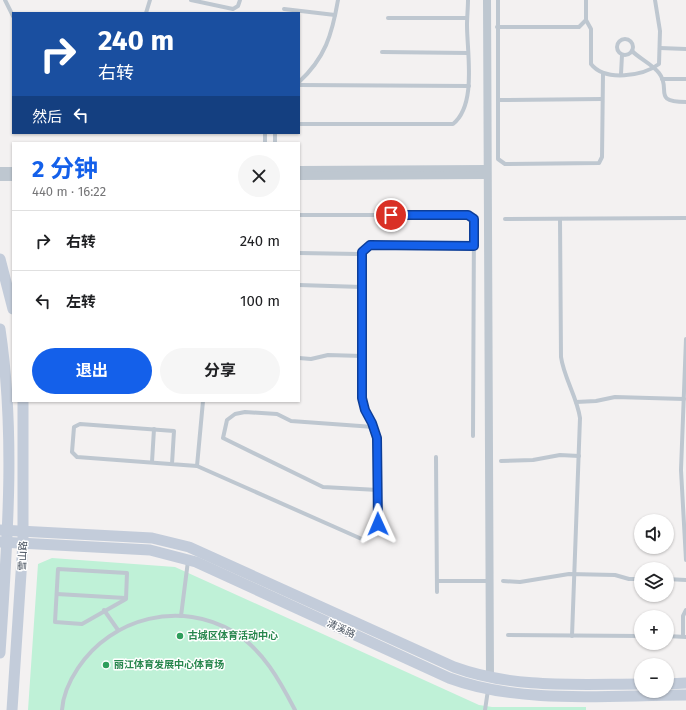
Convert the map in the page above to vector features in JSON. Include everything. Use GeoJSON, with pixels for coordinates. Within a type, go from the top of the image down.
{"type":"FeatureCollection","features":[{"type":"Feature","properties":{"kind":"street"},"geometry":{"type":"LineString","coordinates":[[487,0],[490,678]]}},
{"type":"Feature","properties":{"kind":"street"},"geometry":{"type":"LineString","coordinates":[[300,170],[487,172]]}},
{"type":"Feature","properties":{"kind":"street"},"geometry":{"type":"LineString","coordinates":[[0,171],[12,171]]}},
{"type":"Feature","properties":{"kind":"street"},"geometry":{"type":"LineString","coordinates":[[300,176],[487,172]]}},
{"type":"Feature","properties":{"kind":"street"},"geometry":{"type":"LineString","coordinates":[[0,177],[12,177]]}},
{"type":"Feature","properties":{"kind":"street"},"geometry":{"type":"LineString","coordinates":[[0,259],[12,305]]}},
{"type":"Feature","properties":{"kind":"street","name":"雪山路"},"geometry":{"type":"LineString","coordinates":[[0,329],[5,366],[7,407],[0,654]]}},
{"type":"Feature","properties":{"kind":"street","name":"雪山路"},"geometry":{"type":"LineString","coordinates":[[12,710],[24,532],[23,402]]}},
{"type":"Feature","properties":{"kind":"street","name":"清溪路"},"geometry":{"type":"LineString","coordinates":[[4,530],[152,538],[189,547],[454,667],[490,678],[531,684],[634,684]]}},
{"type":"Feature","properties":{"kind":"street","name":"清溪路"},"geometry":{"type":"LineString","coordinates":[[3,542],[150,550],[188,559],[449,678],[488,690],[539,695],[686,695]]}},
{"type":"Feature","properties":{"kind":"street"},"geometry":{"type":"LineString","coordinates":[[674,684],[686,683]]}},
{"type":"Feature","properties":{"kind":"lane"},"geometry":{"type":"LineString","coordinates":[[5,0],[12,14]]}},
{"type":"Feature","properties":{"kind":"lane"},"geometry":{"type":"LineString","coordinates":[[146,12],[150,0]]}},
{"type":"Feature","properties":{"kind":"lane"},"geometry":{"type":"LineString","coordinates":[[191,0],[232,9],[238,6],[240,0]]}},
{"type":"Feature","properties":{"kind":"lane"},"geometry":{"type":"LineString","coordinates":[[300,83],[313,69],[324,52],[338,0]]}},
{"type":"Feature","properties":{"kind":"lane"},"geometry":{"type":"LineString","coordinates":[[300,124],[453,124],[459,119],[464,108],[469,86],[467,18],[468,0]]}},
{"type":"Feature","properties":{"kind":"lane"},"geometry":{"type":"LineString","coordinates":[[498,0],[498,159],[505,164],[599,163],[602,157],[603,74]]}},
{"type":"Feature","properties":{"kind":"lane"},"geometry":{"type":"LineString","coordinates":[[586,0],[586,20],[591,29],[592,64],[603,74],[641,73],[654,68],[659,64],[659,20],[655,0]]}},
{"type":"Feature","properties":{"kind":"lane"},"geometry":{"type":"LineString","coordinates":[[284,9],[335,15]]}},
{"type":"Feature","properties":{"kind":"lane"},"geometry":{"type":"LineString","coordinates":[[388,18],[467,18]]}},
{"type":"Feature","properties":{"kind":"lane"},"geometry":{"type":"LineString","coordinates":[[497,27],[579,27],[586,20]]}},
{"type":"Feature","properties":{"kind":"lane"},"geometry":{"type":"LineString","coordinates":[[621,74],[622,55],[619,53],[617,47],[622,40],[631,42],[632,51],[654,68],[662,79],[663,94],[666,97],[672,101],[686,102]]}},
{"type":"Feature","properties":{"kind":"lane"},"geometry":{"type":"LineString","coordinates":[[660,48],[686,49]]}},
{"type":"Feature","properties":{"kind":"lane"},"geometry":{"type":"LineString","coordinates":[[622,55],[629,54],[632,51]]}},
{"type":"Feature","properties":{"kind":"lane"},"geometry":{"type":"LineString","coordinates":[[382,52],[468,53]]}},
{"type":"Feature","properties":{"kind":"lane"},"geometry":{"type":"LineString","coordinates":[[662,79],[686,79]]}},
{"type":"Feature","properties":{"kind":"lane"},"geometry":{"type":"LineString","coordinates":[[300,84],[469,86]]}},
{"type":"Feature","properties":{"kind":"lane"},"geometry":{"type":"LineString","coordinates":[[498,100],[602,99]]}},
{"type":"Feature","properties":{"kind":"lane"},"geometry":{"type":"LineString","coordinates":[[300,215],[468,215],[474,219],[473,436]]}},
{"type":"Feature","properties":{"kind":"lane"},"geometry":{"type":"LineString","coordinates":[[505,219],[686,218]]}},
{"type":"Feature","properties":{"kind":"lane"},"geometry":{"type":"LineString","coordinates":[[560,219],[561,356],[564,372],[576,402],[580,418],[572,636]]}},
{"type":"Feature","properties":{"kind":"lane"},"geometry":{"type":"LineString","coordinates":[[300,253],[359,254],[370,245],[474,246]]}},
{"type":"Feature","properties":{"kind":"lane"},"geometry":{"type":"LineString","coordinates":[[172,464],[174,430],[80,424],[74,427],[72,452],[77,457],[197,466],[364,540],[374,536],[378,528],[377,438],[374,427],[363,406],[362,252]]}},
{"type":"Feature","properties":{"kind":"lane"},"geometry":{"type":"LineString","coordinates":[[300,285],[362,287]]}},
{"type":"Feature","properties":{"kind":"lane"},"geometry":{"type":"LineString","coordinates":[[686,339],[684,399],[686,560]]}},
{"type":"Feature","properties":{"kind":"lane"},"geometry":{"type":"LineString","coordinates":[[300,358],[328,355],[362,356]]}},
{"type":"Feature","properties":{"kind":"lane"},"geometry":{"type":"LineString","coordinates":[[576,402],[596,402],[615,397],[684,399]]}},
{"type":"Feature","properties":{"kind":"lane"},"geometry":{"type":"LineString","coordinates":[[197,466],[203,402]]}},
{"type":"Feature","properties":{"kind":"lane"},"geometry":{"type":"LineString","coordinates":[[374,427],[291,421],[277,414],[245,412],[235,414],[227,420],[223,438],[323,487],[378,490]]}},
{"type":"Feature","properties":{"kind":"lane"},"geometry":{"type":"LineString","coordinates":[[152,462],[154,429]]}},
{"type":"Feature","properties":{"kind":"lane"},"geometry":{"type":"LineString","coordinates":[[501,460],[533,460],[560,456],[578,456]]}},
{"type":"Feature","properties":{"kind":"lane"},"geometry":{"type":"LineString","coordinates":[[436,457],[437,592]]}},
{"type":"Feature","properties":{"kind":"lane"},"geometry":{"type":"LineString","coordinates":[[181,616],[188,559]]}},
{"type":"Feature","properties":{"kind":"lane"},"geometry":{"type":"LineString","coordinates":[[58,569],[127,573],[126,598],[82,624],[55,622],[58,569]]}},
{"type":"Feature","properties":{"kind":"lane"},"geometry":{"type":"LineString","coordinates":[[503,581],[520,582],[553,575],[574,574],[615,575],[634,579]]}},
{"type":"Feature","properties":{"kind":"lane"},"geometry":{"type":"LineString","coordinates":[[674,580],[686,580]]}},
{"type":"Feature","properties":{"kind":"lane"},"geometry":{"type":"LineString","coordinates":[[437,581],[489,581]]}},
{"type":"Feature","properties":{"kind":"lane"},"geometry":{"type":"LineString","coordinates":[[57,594],[126,598]]}},
{"type":"Feature","properties":{"kind":"lane"},"geometry":{"type":"LineString","coordinates":[[104,610],[118,630]]}},
{"type":"Feature","properties":{"kind":"lane"},"geometry":{"type":"LineString","coordinates":[[684,636],[683,616],[686,610]]}},
{"type":"Feature","properties":{"kind":"lane"},"geometry":{"type":"LineString","coordinates":[[62,710],[70,682],[82,661],[99,644],[118,630],[152,618],[181,616],[212,622],[244,639],[262,656],[295,710]]}},
{"type":"Feature","properties":{"kind":"lane"},"geometry":{"type":"LineString","coordinates":[[508,636],[634,636]]}},
{"type":"Feature","properties":{"kind":"lane"},"geometry":{"type":"LineString","coordinates":[[485,710],[488,690]]}},
{"type":"Feature","properties":{"kind":"green space","name":"古城区体育活动中心"},"geometry":{"type":"Polygon","coordinates":[[[52,558],[175,567],[479,705],[492,707],[586,707],[586,710],[28,710],[38,564],[52,558]]]}},
{"type":"Feature","properties":{"kind":"place","name":"古城区体育活动中心"},"geometry":{"type":"Point","coordinates":[180,636]}},
{"type":"Feature","properties":{"kind":"place","name":"丽江体育发展中心体育场"},"geometry":{"type":"Point","coordinates":[106,665]}},
{"type":"Feature","properties":{"kind":"route"},"geometry":{"type":"LineString","coordinates":[[378,524],[377,438],[372,423],[363,406],[362,398],[362,252],[366,246],[370,245],[474,246],[474,219],[468,215],[391,215]]}}]}
